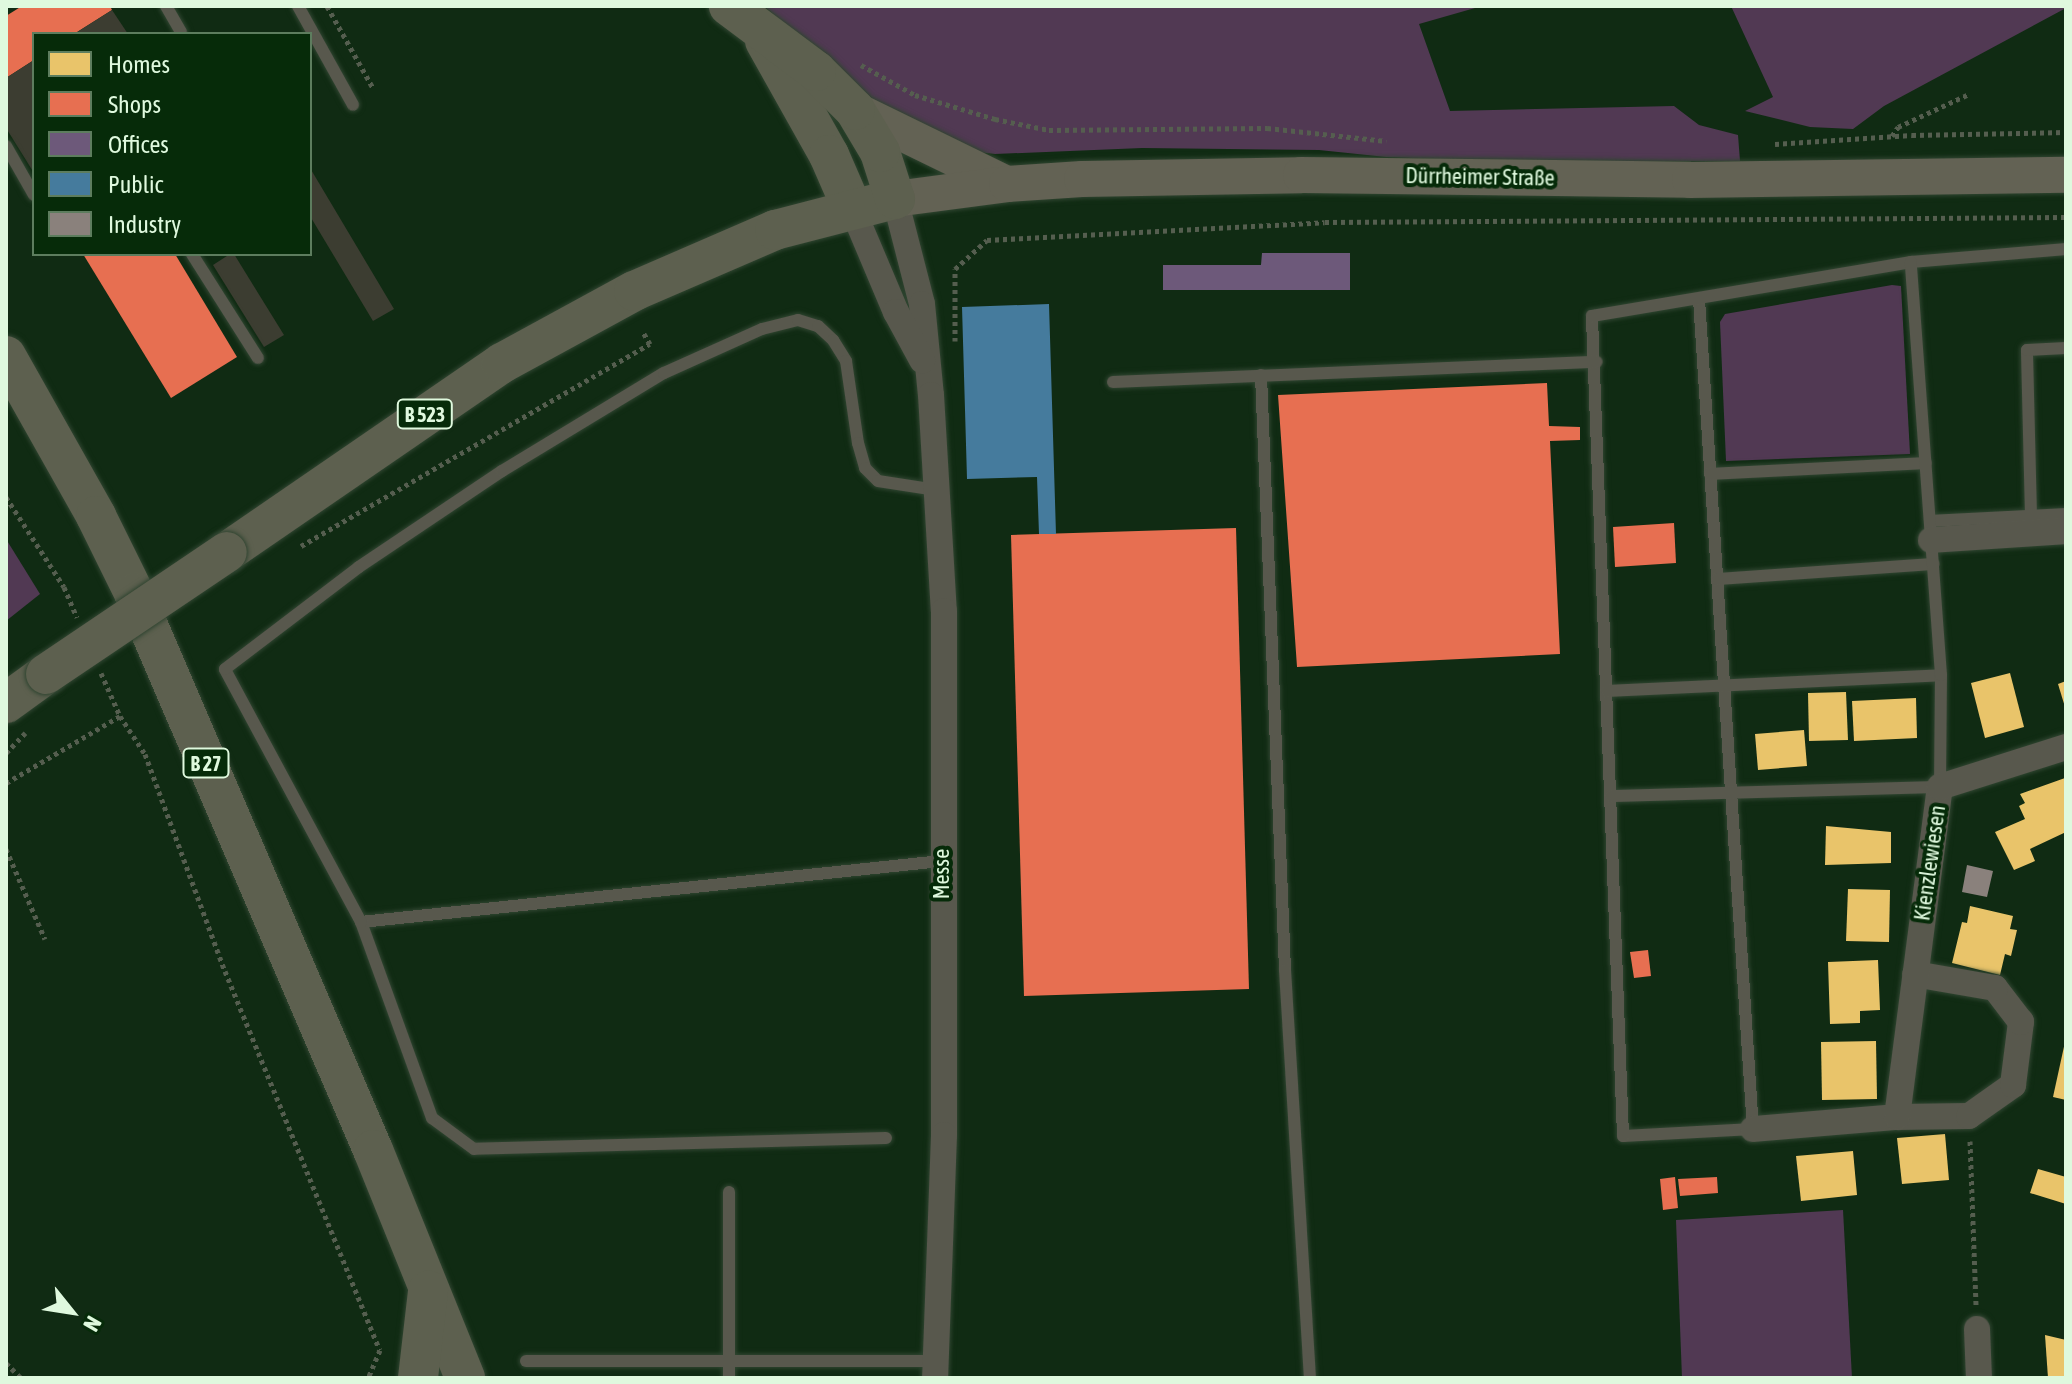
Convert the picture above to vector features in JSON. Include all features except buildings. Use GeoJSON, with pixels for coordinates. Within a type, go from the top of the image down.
{"type":"FeatureCollection","features":[{"type":"Feature","properties":{"kind":"main road"},"geometry":{"type":"LineString","coordinates":[[743,17],[816,71],[855,110],[880,152],[895,199]]}},
{"type":"Feature","properties":{"kind":"main road"},"geometry":{"type":"LineString","coordinates":[[743,17],[829,155],[852,208]]}},
{"type":"Feature","properties":{"kind":"main road"},"geometry":{"type":"LineString","coordinates":[[855,110],[1007,184]]}},
{"type":"Feature","properties":{"kind":"main road","name":"Dürrheimer Straße"},"geometry":{"type":"LineString","coordinates":[[895,199],[1007,184],[1301,175],[1690,180],[2066,175]]}},
{"type":"Feature","properties":{"kind":"main road","name":"B 523"},"geometry":{"type":"LineString","coordinates":[[6,703],[407,426],[528,349],[634,291],[775,230],[895,199]]}},
{"type":"Feature","properties":{"kind":"main road","name":"B 27"},"geometry":{"type":"LineString","coordinates":[[6,356],[96,516],[134,593],[428,1283],[465,1378]]}},
{"type":"Feature","properties":{"kind":"main road"},"geometry":{"type":"LineString","coordinates":[[418,1378],[428,1283]]}},
{"type":"Feature","properties":{"kind":"street","name":"Messe"},"geometry":{"type":"LineString","coordinates":[[895,199],[922,304],[944,611],[941,861],[944,1135],[935,1369]]}},
{"type":"Feature","properties":{"kind":"street","name":"Messe"},"geometry":{"type":"LineString","coordinates":[[852,208],[896,312],[927,371]]}},
{"type":"Feature","properties":{"kind":"street"},"geometry":{"type":"LineString","coordinates":[[1931,542],[2066,531]]}},
{"type":"Feature","properties":{"kind":"street","name":"Kienzlewiesen"},"geometry":{"type":"LineString","coordinates":[[1897,1117],[1940,787],[2066,747]]}},
{"type":"Feature","properties":{"kind":"street"},"geometry":{"type":"LineString","coordinates":[[1753,1129],[1897,1117],[1969,1116],[2013,1085],[2021,1022],[1995,988],[1915,974]]}},
{"type":"Feature","properties":{"kind":"street"},"geometry":{"type":"LineString","coordinates":[[1977,1329],[1979,1378]]}},
{"type":"Feature","properties":{"kind":"lane"},"geometry":{"type":"LineString","coordinates":[[166,6],[181,32]]}},
{"type":"Feature","properties":{"kind":"lane"},"geometry":{"type":"LineString","coordinates":[[296,32],[300,11]]}},
{"type":"Feature","properties":{"kind":"lane"},"geometry":{"type":"LineString","coordinates":[[300,11],[312,32]]}},
{"type":"Feature","properties":{"kind":"lane"},"geometry":{"type":"LineString","coordinates":[[312,32],[353,105]]}},
{"type":"Feature","properties":{"kind":"lane"},"geometry":{"type":"LineString","coordinates":[[6,146],[28,172]]}},
{"type":"Feature","properties":{"kind":"lane"},"geometry":{"type":"LineString","coordinates":[[1699,299],[1753,1129],[1623,1136],[1597,362],[1592,316],[1911,262],[2066,249]]}},
{"type":"Feature","properties":{"kind":"lane"},"geometry":{"type":"LineString","coordinates":[[193,256],[258,358]]}},
{"type":"Feature","properties":{"kind":"lane"},"geometry":{"type":"LineString","coordinates":[[1611,796],[1940,787],[1941,675],[1911,262]]}},
{"type":"Feature","properties":{"kind":"lane"},"geometry":{"type":"LineString","coordinates":[[886,1138],[474,1149],[432,1118],[361,922],[225,669],[359,567],[502,471],[664,373],[762,329],[798,320],[818,326],[833,340],[846,361],[858,443],[865,468],[878,481],[936,490]]}},
{"type":"Feature","properties":{"kind":"lane"},"geometry":{"type":"LineString","coordinates":[[2031,516],[2027,350],[2066,348]]}},
{"type":"Feature","properties":{"kind":"lane"},"geometry":{"type":"LineString","coordinates":[[1113,382],[1597,362]]}},
{"type":"Feature","properties":{"kind":"lane"},"geometry":{"type":"LineString","coordinates":[[1261,375],[1285,970],[1310,1378]]}},
{"type":"Feature","properties":{"kind":"lane"},"geometry":{"type":"LineString","coordinates":[[1710,474],[1926,463]]}},
{"type":"Feature","properties":{"kind":"lane"},"geometry":{"type":"LineString","coordinates":[[1717,579],[1931,542],[2031,516],[2066,514]]}},
{"type":"Feature","properties":{"kind":"lane"},"geometry":{"type":"LineString","coordinates":[[1607,691],[1941,675]]}},
{"type":"Feature","properties":{"kind":"lane"},"geometry":{"type":"LineString","coordinates":[[361,922],[941,861]]}},
{"type":"Feature","properties":{"kind":"lane"},"geometry":{"type":"LineString","coordinates":[[729,1192],[729,1378]]}},
{"type":"Feature","properties":{"kind":"lane"},"geometry":{"type":"LineString","coordinates":[[526,1361],[728,1362],[935,1369]]}},
{"type":"Feature","properties":{"kind":"path"},"geometry":{"type":"LineString","coordinates":[[327,6],[373,88]]}},
{"type":"Feature","properties":{"kind":"path"},"geometry":{"type":"LineString","coordinates":[[848,55],[873,74],[915,95],[995,119],[1049,130],[1267,128],[1401,143]]}},
{"type":"Feature","properties":{"kind":"path"},"geometry":{"type":"LineString","coordinates":[[1892,136],[1898,127],[1967,95]]}},
{"type":"Feature","properties":{"kind":"path"},"geometry":{"type":"LineString","coordinates":[[1768,145],[1892,136],[2066,132]]}},
{"type":"Feature","properties":{"kind":"path"},"geometry":{"type":"LineString","coordinates":[[955,354],[955,269],[987,240],[1325,222],[2066,217]]}},
{"type":"Feature","properties":{"kind":"path"},"geometry":{"type":"LineString","coordinates":[[294,549],[650,344],[643,332]]}},
{"type":"Feature","properties":{"kind":"path"},"geometry":{"type":"LineString","coordinates":[[6,497],[64,587],[82,630]]}},
{"type":"Feature","properties":{"kind":"path"},"geometry":{"type":"LineString","coordinates":[[95,658],[120,716],[145,754],[225,971],[380,1350],[368,1378]]}},
{"type":"Feature","properties":{"kind":"path"},"geometry":{"type":"LineString","coordinates":[[6,783],[120,716]]}},
{"type":"Feature","properties":{"kind":"path"},"geometry":{"type":"LineString","coordinates":[[6,849],[45,939]]}},
{"type":"Feature","properties":{"kind":"path"},"geometry":{"type":"LineString","coordinates":[[1969,1116],[1977,1329]]}},
{"type":"Feature","properties":{"kind":"path"},"geometry":{"type":"LineString","coordinates":[[6,1363],[21,1378]]}},
{"type":"Feature","properties":{"kind":"shaded area"},"geometry":{"type":"Polygon","coordinates":[[[764,6],[1482,6],[1419,24],[1450,111],[1674,106],[1699,125],[1738,135],[1740,161],[1518,162],[1386,157],[1319,150],[1142,148],[995,154],[952,149],[871,98],[764,6]]]}},
{"type":"Feature","properties":{"kind":"shaded area"},"geometry":{"type":"Polygon","coordinates":[[[1731,6],[2066,8],[1884,106],[1853,129],[1810,127],[1745,111],[1773,97],[1731,6]]]}},
{"type":"Feature","properties":{"kind":"shaded area"},"geometry":{"type":"Polygon","coordinates":[[[1892,285],[1901,286],[1910,454],[1726,461],[1720,322],[1725,314],[1892,285]]]}},
{"type":"Feature","properties":{"kind":"shaded area"},"geometry":{"type":"Polygon","coordinates":[[[6,539],[40,594],[6,621],[6,539]]]}},
{"type":"Feature","properties":{"kind":"shaded area"},"geometry":{"type":"Polygon","coordinates":[[[1843,1210],[1852,1378],[1682,1378],[1676,1220],[1843,1210]]]}}]}
